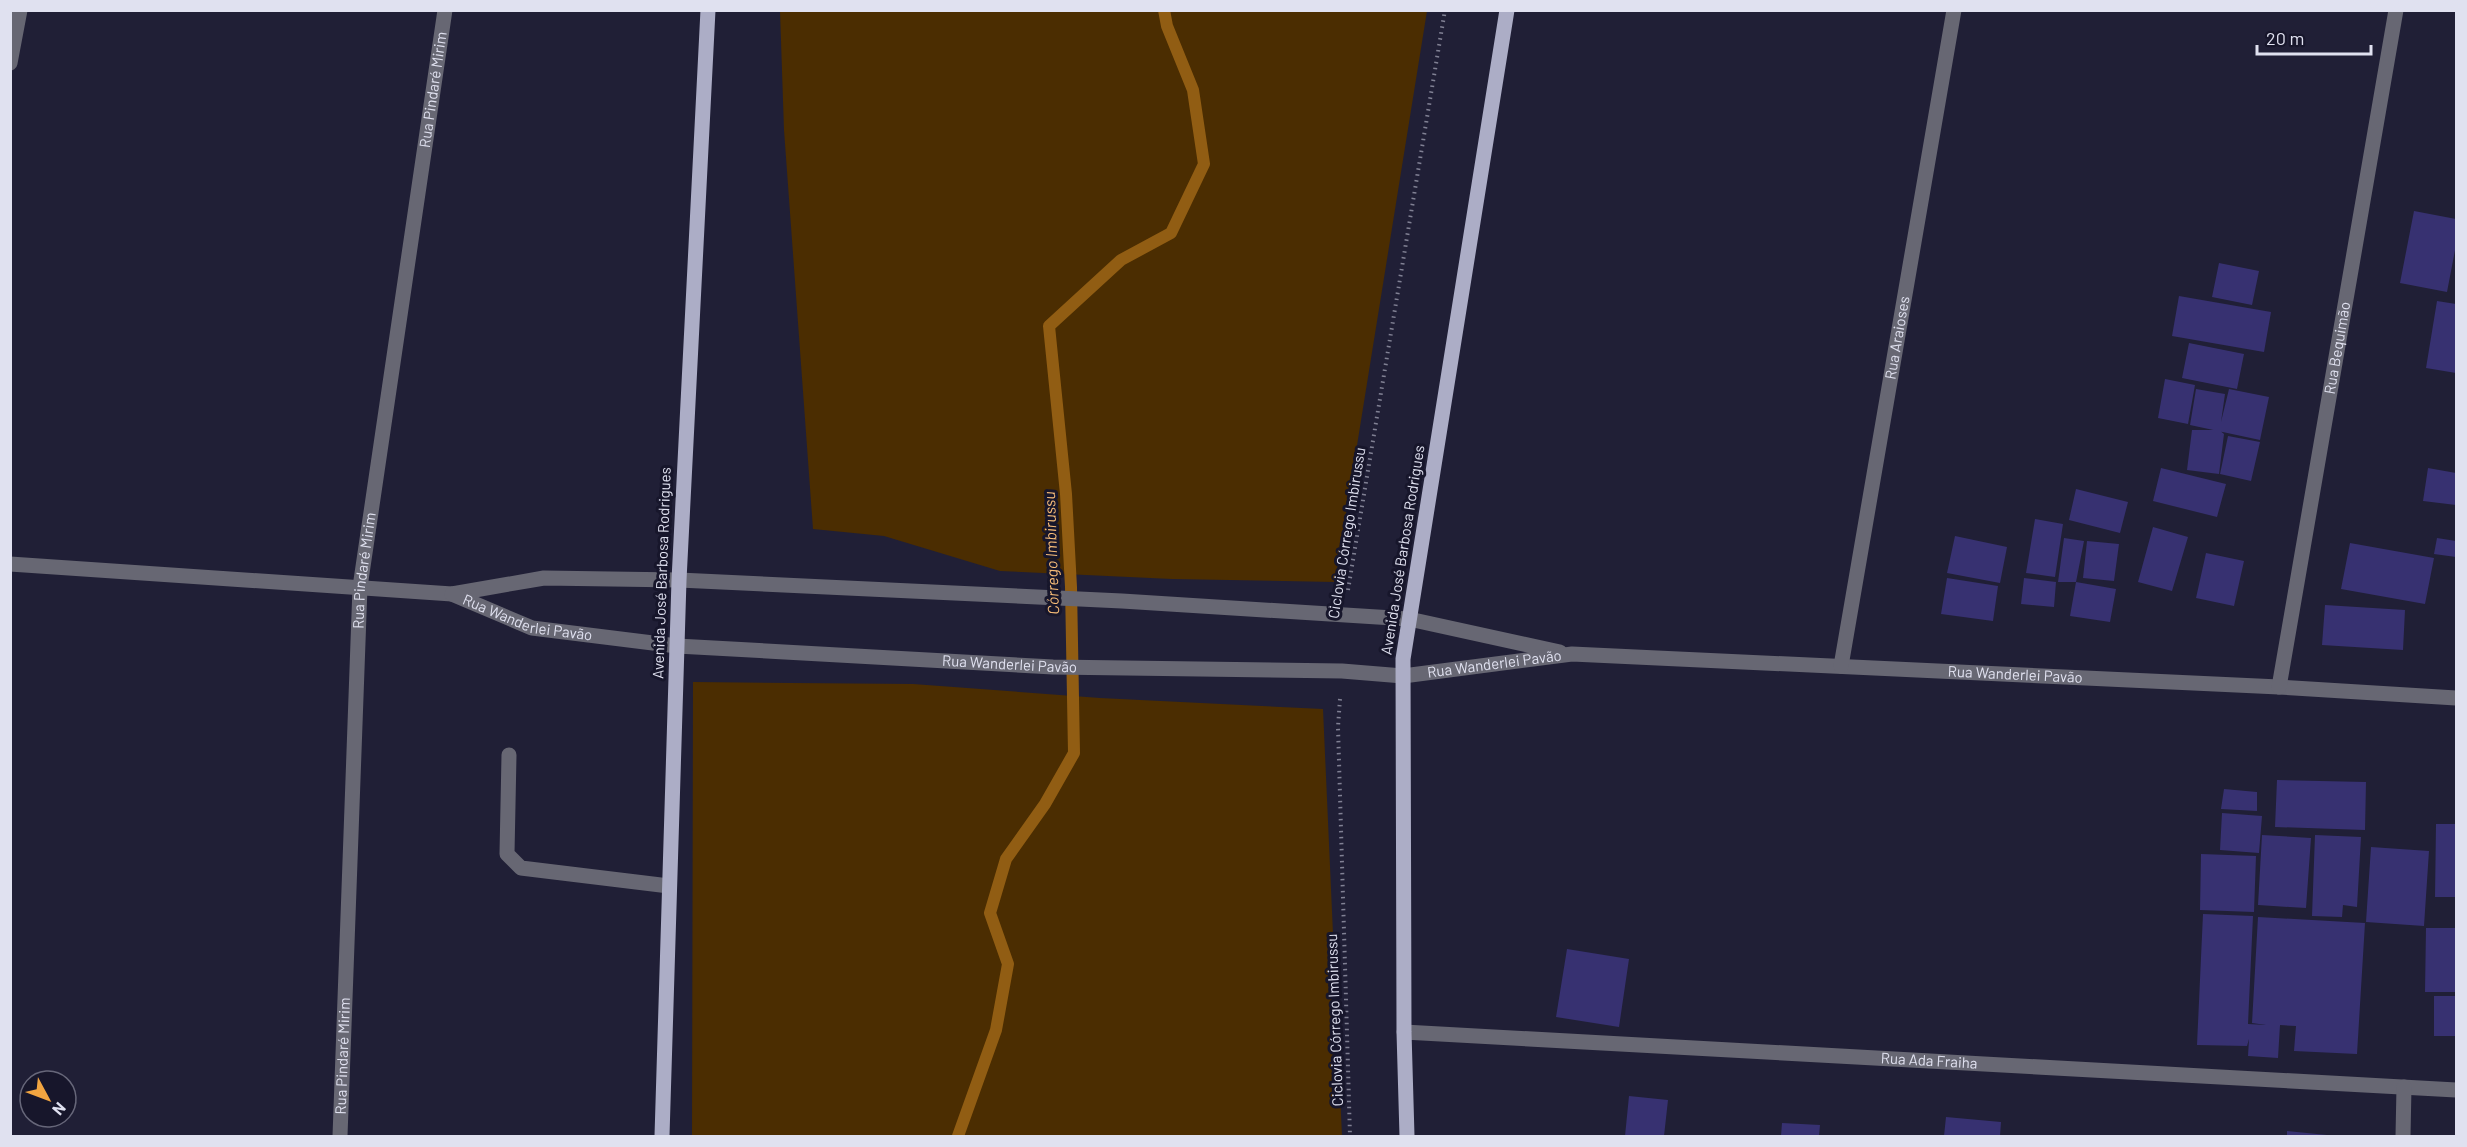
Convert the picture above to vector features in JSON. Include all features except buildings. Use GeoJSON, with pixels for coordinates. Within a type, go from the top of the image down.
{"type":"FeatureCollection","features":[{"type":"Feature","properties":{"kind":"main road","name":"Avenida José Barbosa Rodrigues"},"geometry":{"type":"LineString","coordinates":[[662,1137],[679,580],[708,10]]}},
{"type":"Feature","properties":{"kind":"main road","name":"Avenida José Barbosa Rodrigues"},"geometry":{"type":"LineString","coordinates":[[1407,1137],[1404,1032],[1403,658],[1507,10]]}},
{"type":"Feature","properties":{"kind":"street"},"geometry":{"type":"LineString","coordinates":[[10,63],[20,10]]}},
{"type":"Feature","properties":{"kind":"street","name":"Rua Pindaré Mirim"},"geometry":{"type":"LineString","coordinates":[[340,1137],[360,587],[445,10]]}},
{"type":"Feature","properties":{"kind":"street","name":"Rua Araioses"},"geometry":{"type":"LineString","coordinates":[[1841,666],[1954,10]]}},
{"type":"Feature","properties":{"kind":"street","name":"Rua Bequimão"},"geometry":{"type":"LineString","coordinates":[[2279,687],[2396,10]]}},
{"type":"Feature","properties":{"kind":"street","name":"Rua Wanderlei Pavão"},"geometry":{"type":"LineString","coordinates":[[10,564],[452,594],[544,578],[679,580],[1122,601],[1409,619],[1572,654],[2279,687],[2457,698]]}},
{"type":"Feature","properties":{"kind":"street","name":"Rua Wanderlei Pavão"},"geometry":{"type":"LineString","coordinates":[[452,594],[532,628],[677,646],[1053,668],[1342,671],[1403,676],[1572,654]]}},
{"type":"Feature","properties":{"kind":"street"},"geometry":{"type":"LineString","coordinates":[[509,755],[507,854],[513,861],[521,867],[669,886]]}},
{"type":"Feature","properties":{"kind":"street","name":"Rua Ada Fraiha"},"geometry":{"type":"LineString","coordinates":[[1404,1032],[2457,1090]]}},
{"type":"Feature","properties":{"kind":"street"},"geometry":{"type":"LineString","coordinates":[[2403,1137],[2404,1087]]}},
{"type":"Feature","properties":{"kind":"path","name":"Ciclovia Córrego Imbirussu"},"geometry":{"type":"LineString","coordinates":[[1346,614],[1347,594],[1445,10]]}},
{"type":"Feature","properties":{"kind":"path","name":"Ciclovia Córrego Imbirussu"},"geometry":{"type":"LineString","coordinates":[[1342,671],[1338,727],[1350,1137]]}},
{"type":"Feature","properties":{"kind":"shaded area"},"geometry":{"type":"Polygon","coordinates":[[[780,11],[1427,11],[1335,582],[1172,579],[1000,571],[884,536],[813,529],[784,130],[780,11]]]}},
{"type":"Feature","properties":{"kind":"shaded area"},"geometry":{"type":"Polygon","coordinates":[[[693,682],[913,684],[1100,698],[1323,709],[1342,1136],[692,1136],[693,682]]]}},
{"type":"Feature","properties":{"kind":"waterway","name":"Córrego Imbirussu"},"geometry":{"type":"LineString","coordinates":[[958,1136],[996,1030],[1008,964],[990,913],[1006,859],[1045,804],[1074,753],[1071,587],[1066,494],[1049,326],[1121,260],[1171,233],[1204,164],[1193,90],[1167,26],[1164,10]]}}]}
